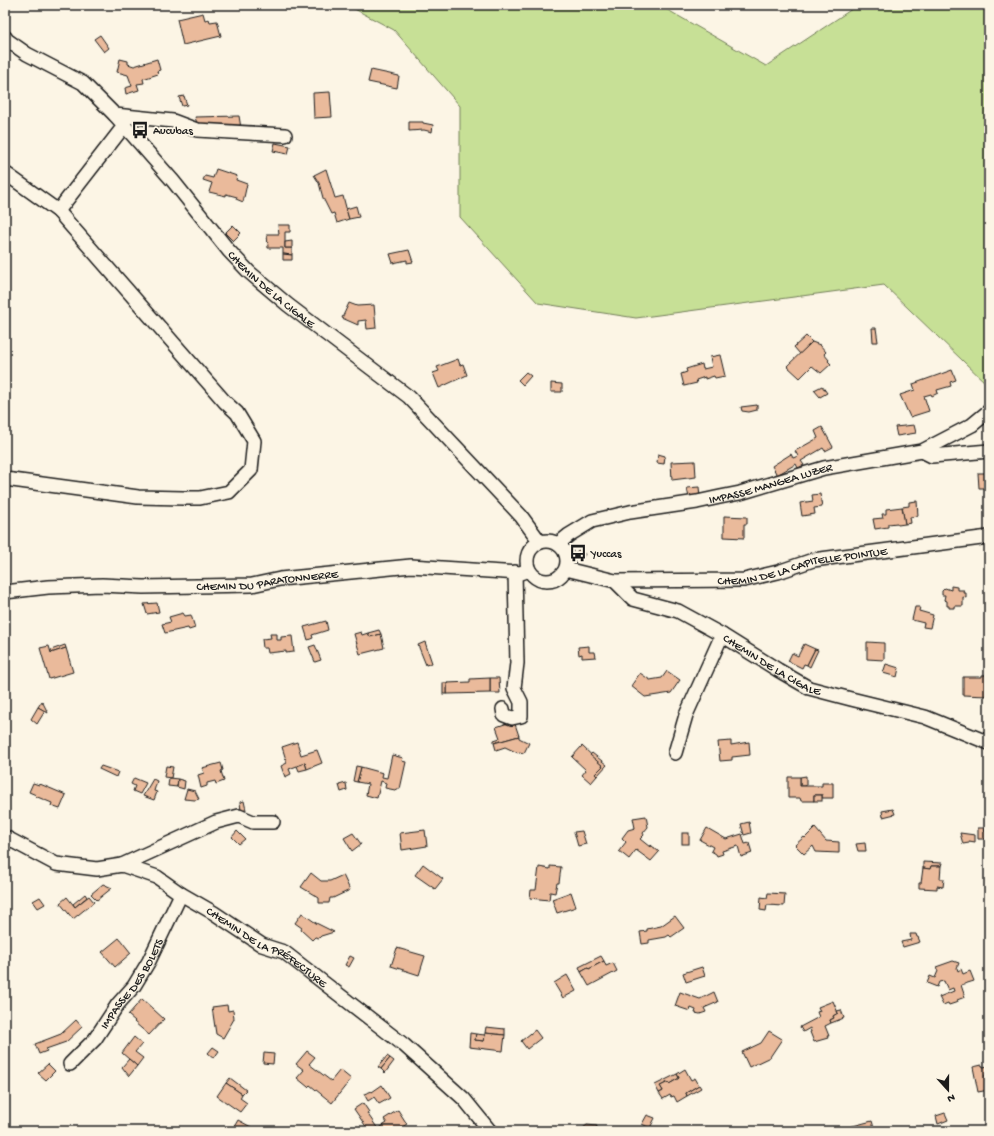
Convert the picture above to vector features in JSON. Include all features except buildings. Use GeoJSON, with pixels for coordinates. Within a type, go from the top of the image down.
{"type":"FeatureCollection","features":[{"type":"Feature","properties":{"kind":"street","name":"CHEMIN DE LA CIGALE"},"geometry":{"type":"LineString","coordinates":[[5,37],[27,54],[83,83],[115,115],[173,181],[229,251],[250,272],[288,305],[409,398],[521,516],[540,542]]}},
{"type":"Feature","properties":{"kind":"street"},"geometry":{"type":"LineString","coordinates":[[115,115],[173,121],[197,130],[285,135]]}},
{"type":"Feature","properties":{"kind":"street"},"geometry":{"type":"LineString","coordinates":[[58,211],[124,126]]}},
{"type":"Feature","properties":{"kind":"street"},"geometry":{"type":"LineString","coordinates":[[5,173],[58,211],[225,402],[237,413],[254,441],[251,470],[229,492],[200,498],[138,497],[5,479]]}},
{"type":"Feature","properties":{"kind":"street"},"geometry":{"type":"LineString","coordinates":[[922,451],[972,425],[989,411]]}},
{"type":"Feature","properties":{"kind":"street","name":"IMPASSE MANGEA LUZER"},"geometry":{"type":"LineString","coordinates":[[558,544],[569,535],[592,522],[630,512],[697,502],[740,493],[824,468],[922,451],[932,456],[989,450]]}},
{"type":"Feature","properties":{"kind":"street","name":"CHEMIN DE LA CAPITELLE POINTUE"},"geometry":{"type":"LineString","coordinates":[[615,582],[744,580],[778,572],[813,560],[989,537]]}},
{"type":"Feature","properties":{"kind":"street"},"geometry":{"type":"LineString","coordinates":[[550,541],[558,544],[565,551],[567,560],[566,569],[560,576],[552,581],[543,581],[535,577],[529,570],[527,564],[527,557],[530,550],[534,545],[540,542],[550,541]]}},
{"type":"Feature","properties":{"kind":"street","name":"CHEMIN DU PARATONNERRE"},"geometry":{"type":"LineString","coordinates":[[5,592],[102,585],[143,587],[252,585],[280,579],[411,566],[520,573],[529,570]]}},
{"type":"Feature","properties":{"kind":"street","name":"CHEMIN DE LA CIGALE"},"geometry":{"type":"LineString","coordinates":[[566,569],[615,582],[633,599],[678,611],[722,634],[809,688],[925,717],[989,743]]}},
{"type":"Feature","properties":{"kind":"street"},"geometry":{"type":"LineString","coordinates":[[503,709],[504,715],[512,718],[521,716],[521,702],[514,688],[517,663],[515,572]]}},
{"type":"Feature","properties":{"kind":"street"},"geometry":{"type":"LineString","coordinates":[[675,753],[686,715],[722,634]]}},
{"type":"Feature","properties":{"kind":"street"},"geometry":{"type":"LineString","coordinates":[[122,865],[216,822],[238,816],[253,822],[273,822]]}},
{"type":"Feature","properties":{"kind":"street","name":"CHEMIN DE LA PRÉFECTURE"},"geometry":{"type":"LineString","coordinates":[[5,837],[56,864],[97,869],[122,865],[157,877],[181,894],[214,913],[262,946],[284,952],[404,1045],[464,1099],[486,1129]]}},
{"type":"Feature","properties":{"kind":"street","name":"IMPASSE DES BOLETS"},"geometry":{"type":"LineString","coordinates":[[70,1064],[95,1039],[118,1004],[134,986],[149,961],[181,894]]}},
{"type":"Feature","properties":{"kind":"green space"},"geometry":{"type":"Polygon","coordinates":[[[347,5],[659,5],[766,66],[858,5],[989,5],[989,386],[884,285],[636,318],[538,303],[460,217],[460,106],[394,30],[347,5]]]}},
{"type":"Feature","properties":{"kind":"place","name":"Aucubas"},"geometry":{"type":"Point","coordinates":[140,130]}},
{"type":"Feature","properties":{"kind":"place","name":"Yuccas"},"geometry":{"type":"Point","coordinates":[578,553]}}]}
